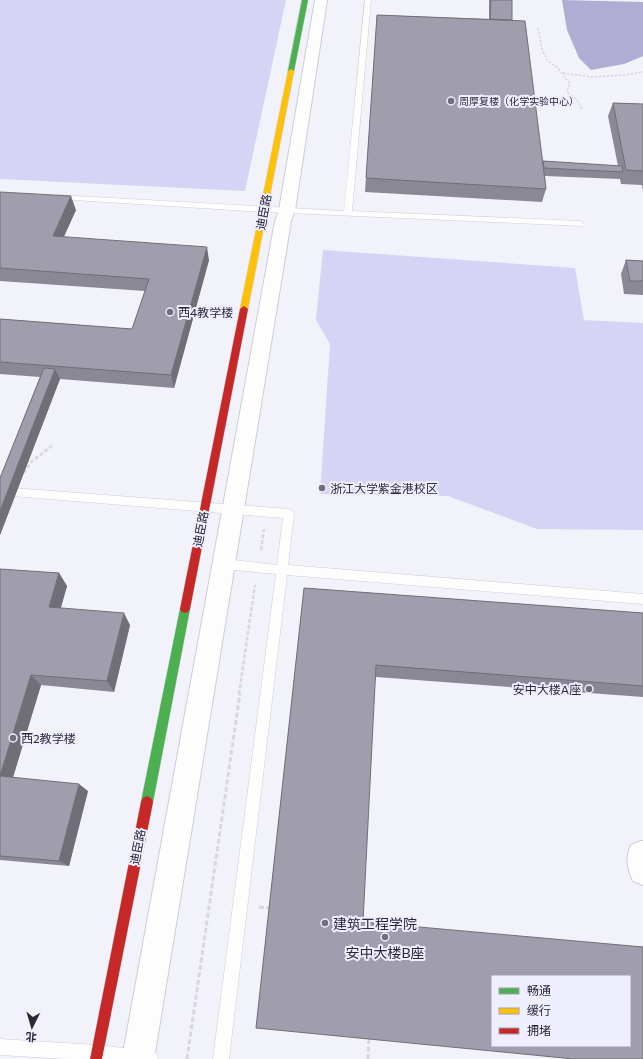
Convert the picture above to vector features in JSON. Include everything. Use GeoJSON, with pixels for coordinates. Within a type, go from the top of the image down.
{"type":"FeatureCollection","features":[{"type":"Feature","properties":{"kind":"street","name":"迪臣路"},"geometry":{"type":"LineString","coordinates":[[96,1056],[305,0]]}},
{"type":"Feature","properties":{"kind":"street","name":"迪臣路"},"geometry":{"type":"LineString","coordinates":[[142,1059],[233,510],[283,221],[287,210],[321,0]]}},
{"type":"Feature","properties":{"kind":"street"},"geometry":{"type":"LineString","coordinates":[[643,855],[641,855],[643,871]]}},
{"type":"Feature","properties":{"kind":"lane"},"geometry":{"type":"LineString","coordinates":[[348,214],[368,0]]}},
{"type":"Feature","properties":{"kind":"lane"},"geometry":{"type":"LineString","coordinates":[[46,196],[264,210],[580,224]]}},
{"type":"Feature","properties":{"kind":"lane"},"geometry":{"type":"LineString","coordinates":[[5,491],[289,514],[221,1059]]}},
{"type":"Feature","properties":{"kind":"lane"},"geometry":{"type":"LineString","coordinates":[[224,564],[643,599]]}},
{"type":"Feature","properties":{"kind":"lane"},"geometry":{"type":"LineString","coordinates":[[0,1047],[142,1059]]}},
{"type":"Feature","properties":{"kind":"path"},"geometry":{"type":"LineString","coordinates":[[538,28],[542,49],[547,60],[562,73],[570,84],[567,92],[577,100],[582,109]]}},
{"type":"Feature","properties":{"kind":"path"},"geometry":{"type":"LineString","coordinates":[[562,73],[592,77],[625,75],[643,72]]}},
{"type":"Feature","properties":{"kind":"path"},"geometry":{"type":"LineString","coordinates":[[5,491],[31,462],[52,446]]}},
{"type":"Feature","properties":{"kind":"path"},"geometry":{"type":"LineString","coordinates":[[187,1059],[266,513]]}},
{"type":"Feature","properties":{"kind":"path"},"geometry":{"type":"LineString","coordinates":[[368,1059],[369,1037]]}},
{"type":"Feature","properties":{"kind":"shaded area"},"geometry":{"type":"Polygon","coordinates":[[[0,0],[286,0],[245,191],[0,179],[0,0]]]}},
{"type":"Feature","properties":{"kind":"shaded area"},"geometry":{"type":"Polygon","coordinates":[[[562,0],[643,2],[643,56],[624,64],[591,70],[579,58],[567,30],[562,0]]]}},
{"type":"Feature","properties":{"kind":"shaded area"},"geometry":{"type":"Polygon","coordinates":[[[323,250],[575,268],[584,320],[643,323],[643,530],[537,529],[448,496],[320,494],[330,344],[316,320],[323,250]]]}},
{"type":"Feature","properties":{"kind":"building"},"geometry":{"type":"Polygon","coordinates":[[[491,0],[512,0],[512,20],[490,19],[491,0]]]}},
{"type":"Feature","properties":{"kind":"building","name":"周厚复楼（化学实验中心）"},"geometry":{"type":"Polygon","coordinates":[[[377,15],[525,21],[546,189],[366,178],[377,15]]]}},
{"type":"Feature","properties":{"kind":"building"},"geometry":{"type":"Polygon","coordinates":[[[613,103],[643,104],[643,171],[626,170],[613,103]]]}},
{"type":"Feature","properties":{"kind":"building"},"geometry":{"type":"Polygon","coordinates":[[[543,161],[622,166],[623,172],[544,168],[543,161]]]}},
{"type":"Feature","properties":{"kind":"building","name":"西4教学楼"},"geometry":{"type":"Polygon","coordinates":[[[0,192],[71,196],[53,236],[207,247],[171,375],[0,362],[0,319],[132,329],[149,279],[0,268],[0,192]]]}},
{"type":"Feature","properties":{"kind":"building"},"geometry":{"type":"Polygon","coordinates":[[[626,260],[643,261],[643,281],[630,281],[626,260]]]}},
{"type":"Feature","properties":{"kind":"building"},"geometry":{"type":"Polygon","coordinates":[[[44,368],[55,369],[0,511],[0,478],[44,368]]]}},
{"type":"Feature","properties":{"kind":"building"},"geometry":{"type":"Polygon","coordinates":[[[0,569],[59,573],[49,607],[124,613],[107,681],[31,675],[0,776],[0,569]]]}},
{"type":"Feature","properties":{"kind":"building"},"geometry":{"type":"Polygon","coordinates":[[[304,588],[643,613],[643,686],[376,665],[363,922],[643,947],[643,1059],[574,1059],[256,1028],[304,588]]]}},
{"type":"Feature","properties":{"kind":"building"},"geometry":{"type":"Polygon","coordinates":[[[0,776],[79,784],[59,861],[0,856],[0,776]]]}},
{"type":"Feature","properties":{"kind":"traffic: fast"},"geometry":{"type":"LineString","coordinates":[[291,71],[305,0]]}},
{"type":"Feature","properties":{"kind":"traffic: fast"},"geometry":{"type":"LineString","coordinates":[[147,802],[185,609]]}},
{"type":"Feature","properties":{"kind":"traffic: slow"},"geometry":{"type":"LineString","coordinates":[[244,309],[291,71]]}},
{"type":"Feature","properties":{"kind":"traffic: jam"},"geometry":{"type":"LineString","coordinates":[[185,609],[244,309]]}},
{"type":"Feature","properties":{"kind":"traffic: jam"},"geometry":{"type":"LineString","coordinates":[[96,1059],[147,802]]}},
{"type":"Feature","properties":{"kind":"place","name":"周厚复楼（化学实验中心）"},"geometry":{"type":"Point","coordinates":[451,101]}},
{"type":"Feature","properties":{"kind":"place","name":"西4教学楼"},"geometry":{"type":"Point","coordinates":[170,312]}},
{"type":"Feature","properties":{"kind":"place","name":"浙江大学紫金港校区"},"geometry":{"type":"Point","coordinates":[322,488]}},
{"type":"Feature","properties":{"kind":"place","name":"安中大楼A座"},"geometry":{"type":"Point","coordinates":[589,689]}},
{"type":"Feature","properties":{"kind":"place","name":"西2教学楼"},"geometry":{"type":"Point","coordinates":[13,738]}},
{"type":"Feature","properties":{"kind":"place","name":"建筑工程学院"},"geometry":{"type":"Point","coordinates":[325,923]}},
{"type":"Feature","properties":{"kind":"place","name":"安中大楼B座"},"geometry":{"type":"Point","coordinates":[385,937]}}]}
